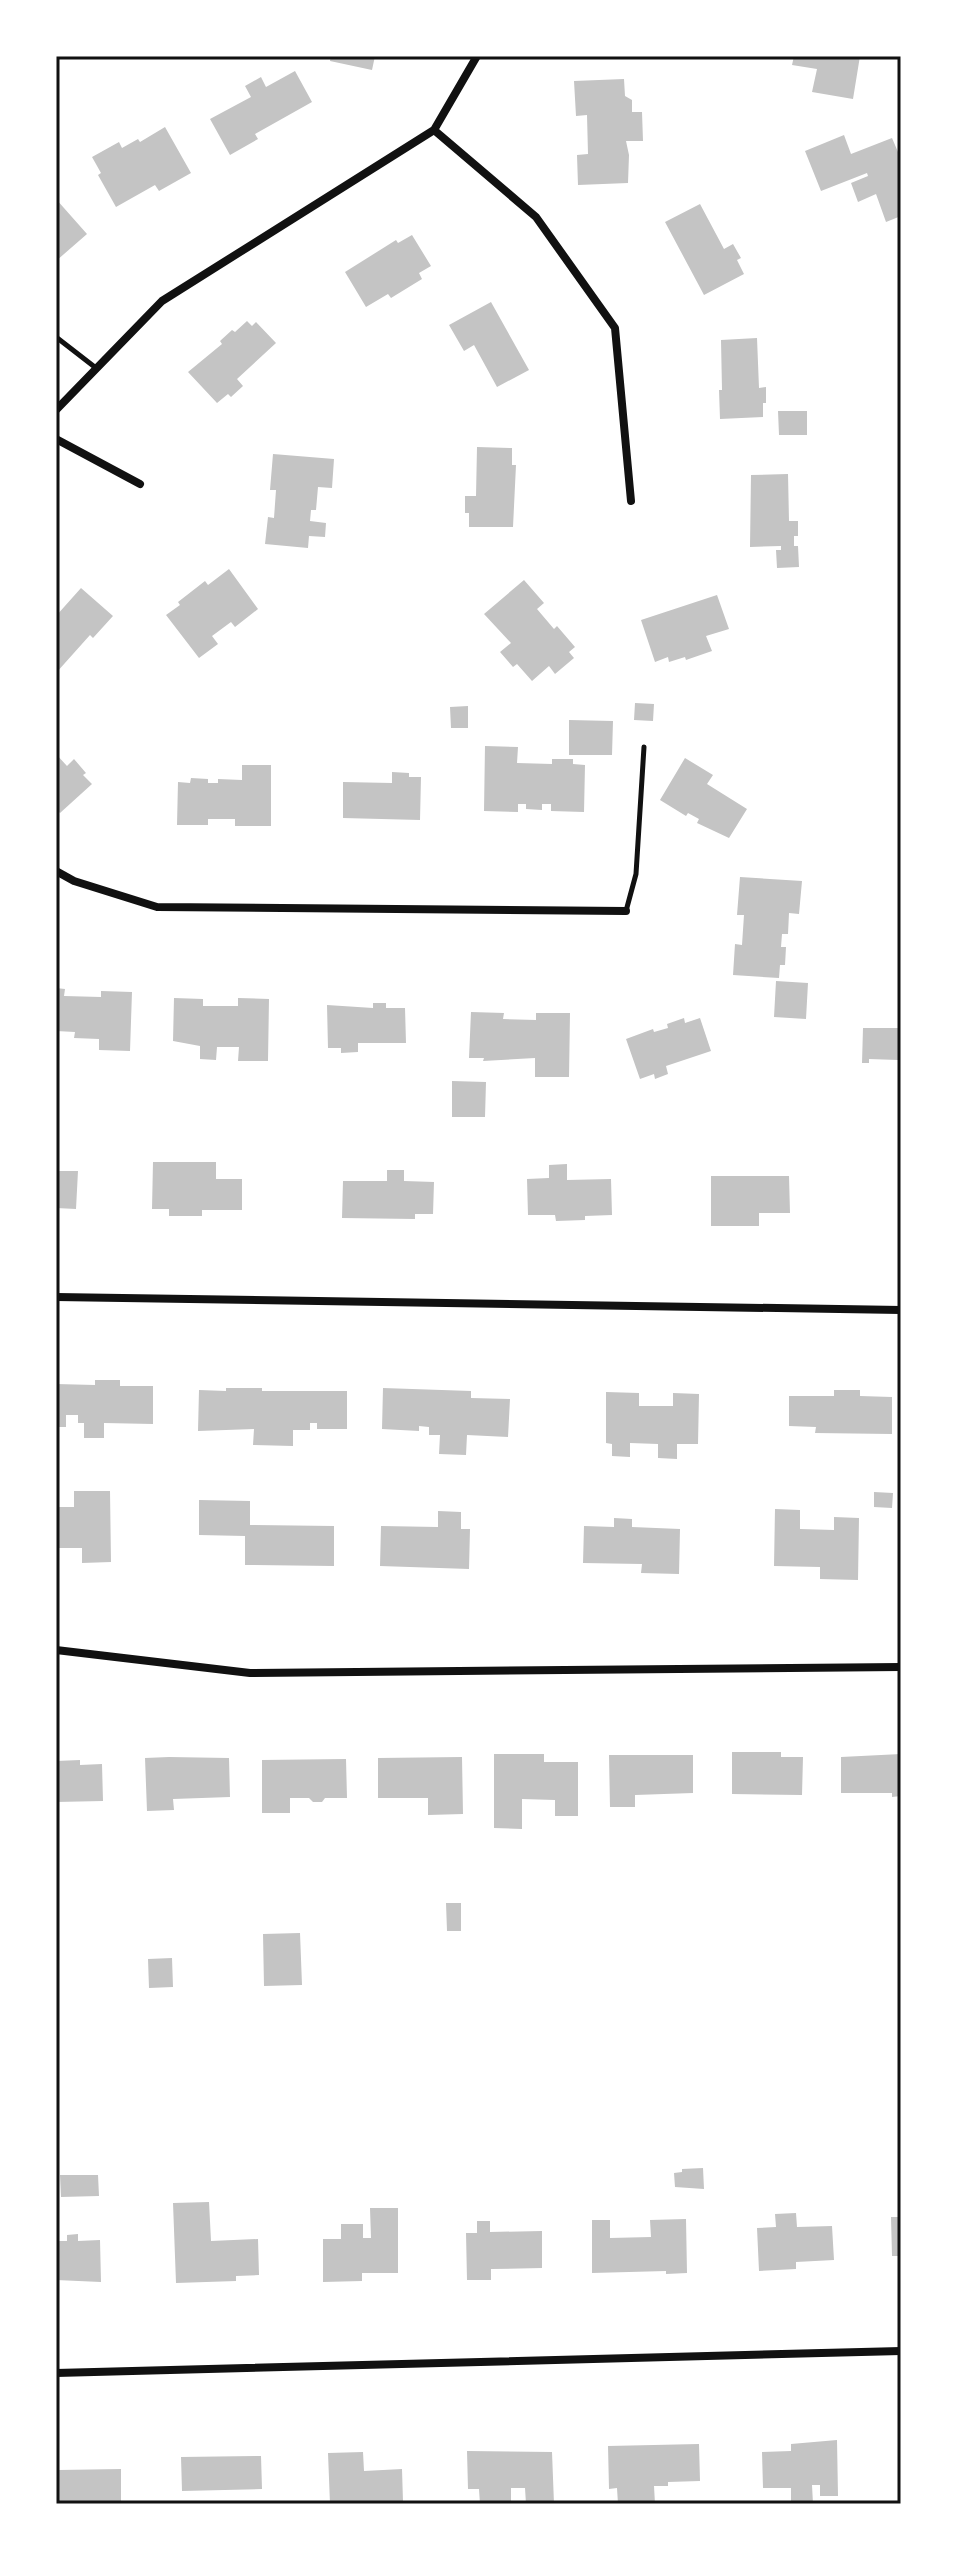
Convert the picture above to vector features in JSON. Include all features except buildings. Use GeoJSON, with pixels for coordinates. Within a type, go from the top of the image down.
{"type":"FeatureCollection","features":[{"type":"Feature","properties":{"kind":"street"},"geometry":{"type":"LineString","coordinates":[[56,410],[162,301],[434,130],[477,56]]}},
{"type":"Feature","properties":{"kind":"street"},"geometry":{"type":"LineString","coordinates":[[434,130],[536,217],[615,328],[631,501]]}},
{"type":"Feature","properties":{"kind":"street"},"geometry":{"type":"LineString","coordinates":[[56,439],[140,484]]}},
{"type":"Feature","properties":{"kind":"street"},"geometry":{"type":"LineString","coordinates":[[56,871],[74,881],[157,907],[626,911]]}},
{"type":"Feature","properties":{"kind":"street"},"geometry":{"type":"LineString","coordinates":[[56,1297],[901,1310]]}},
{"type":"Feature","properties":{"kind":"street"},"geometry":{"type":"LineString","coordinates":[[56,1650],[250,1673],[901,1667]]}},
{"type":"Feature","properties":{"kind":"street"},"geometry":{"type":"LineString","coordinates":[[56,2373],[901,2351]]}},
{"type":"Feature","properties":{"kind":"lane"},"geometry":{"type":"LineString","coordinates":[[56,337],[96,368]]}},
{"type":"Feature","properties":{"kind":"lane"},"geometry":{"type":"LineString","coordinates":[[626,911],[636,874],[644,747]]}}]}
